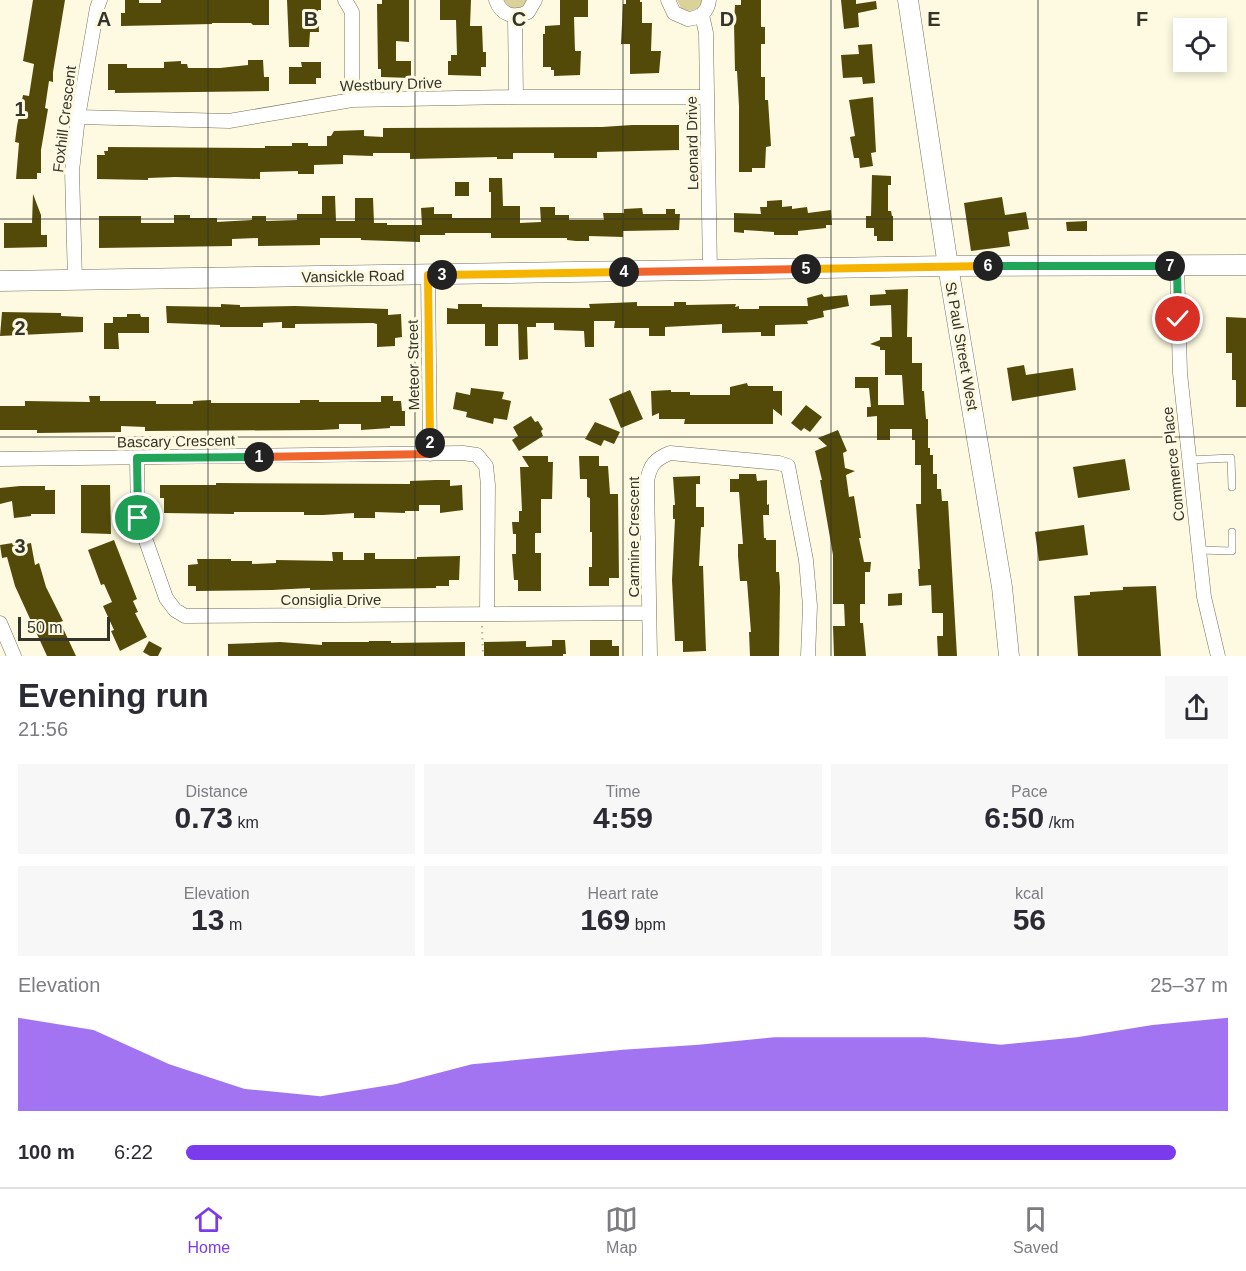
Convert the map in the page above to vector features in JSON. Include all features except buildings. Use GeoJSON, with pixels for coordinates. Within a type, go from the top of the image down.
{"type":"FeatureCollection","features":[{"type":"Feature","properties":{"kind":"street","name":"Foxhill Crescent"},"geometry":{"type":"LineString","coordinates":[[75,280],[72,171],[78,117],[100,0]]}},
{"type":"Feature","properties":{"kind":"street"},"geometry":{"type":"LineString","coordinates":[[345,0],[352,12],[352,100]]}},
{"type":"Feature","properties":{"kind":"street"},"geometry":{"type":"LineString","coordinates":[[496,0],[503,12],[515,16],[528,12],[535,0]]}},
{"type":"Feature","properties":{"kind":"street"},"geometry":{"type":"LineString","coordinates":[[668,0],[674,13],[681,18],[695,18],[702,15],[709,0]]}},
{"type":"Feature","properties":{"kind":"street","name":"St Paul Street West"},"geometry":{"type":"LineString","coordinates":[[908,0],[948,266],[1002,587],[1009,656]]}},
{"type":"Feature","properties":{"kind":"street","name":"Leonard Drive"},"geometry":{"type":"LineString","coordinates":[[702,15],[706,33],[710,271]]}},
{"type":"Feature","properties":{"kind":"street"},"geometry":{"type":"LineString","coordinates":[[515,16],[516,97]]}},
{"type":"Feature","properties":{"kind":"street","name":"Westbury Drive"},"geometry":{"type":"LineString","coordinates":[[78,117],[229,121],[352,100],[707,97]]}},
{"type":"Feature","properties":{"kind":"street","name":"Vansickle Road"},"geometry":{"type":"LineString","coordinates":[[0,281],[948,266],[1246,265]]}},
{"type":"Feature","properties":{"kind":"street","name":"Commerce Place"},"geometry":{"type":"LineString","coordinates":[[1177,266],[1180,373],[1189,460],[1204,597],[1218,656]]}},
{"type":"Feature","properties":{"kind":"street","name":"Meteor Street"},"geometry":{"type":"LineString","coordinates":[[428,275],[430,454]]}},
{"type":"Feature","properties":{"kind":"street","name":"Bascary Crescent"},"geometry":{"type":"LineString","coordinates":[[0,459],[463,453],[477,455],[486,466],[488,485],[484,614]]}},
{"type":"Feature","properties":{"kind":"street","name":"Carmine Crescent"},"geometry":{"type":"LineString","coordinates":[[650,656],[647,481],[650,468],[657,458],[670,453],[779,463],[788,466],[806,560],[810,606],[808,656]]}},
{"type":"Feature","properties":{"kind":"street","name":"Consiglia Drive"},"geometry":{"type":"LineString","coordinates":[[137,458],[138,518],[166,598],[175,610],[185,616],[649,613]]}},
{"type":"Feature","properties":{"kind":"street"},"geometry":{"type":"LineString","coordinates":[[0,623],[14,656]]}},
{"type":"Feature","properties":{"kind":"lane"},"geometry":{"type":"LineString","coordinates":[[1189,460],[1231,458],[1232,487]]}},
{"type":"Feature","properties":{"kind":"lane"},"geometry":{"type":"LineString","coordinates":[[1199,550],[1232,551],[1232,532]]}},
{"type":"Feature","properties":{"kind":"path"},"geometry":{"type":"LineString","coordinates":[[483,656],[484,614]]}},
{"type":"Feature","properties":{"kind":"shaded area"},"geometry":{"type":"Polygon","coordinates":[[[504,0],[527,0],[522,6],[510,8],[504,0]]]}},
{"type":"Feature","properties":{"kind":"shaded area"},"geometry":{"type":"Polygon","coordinates":[[[677,0],[702,1],[696,9],[691,11],[681,8],[677,0]]]}},
{"type":"Feature","properties":{"kind":"route"},"geometry":{"type":"LineString","coordinates":[[138,518],[137,458],[430,454],[428,275],[948,266],[1177,266],[1178,319]]}}]}
